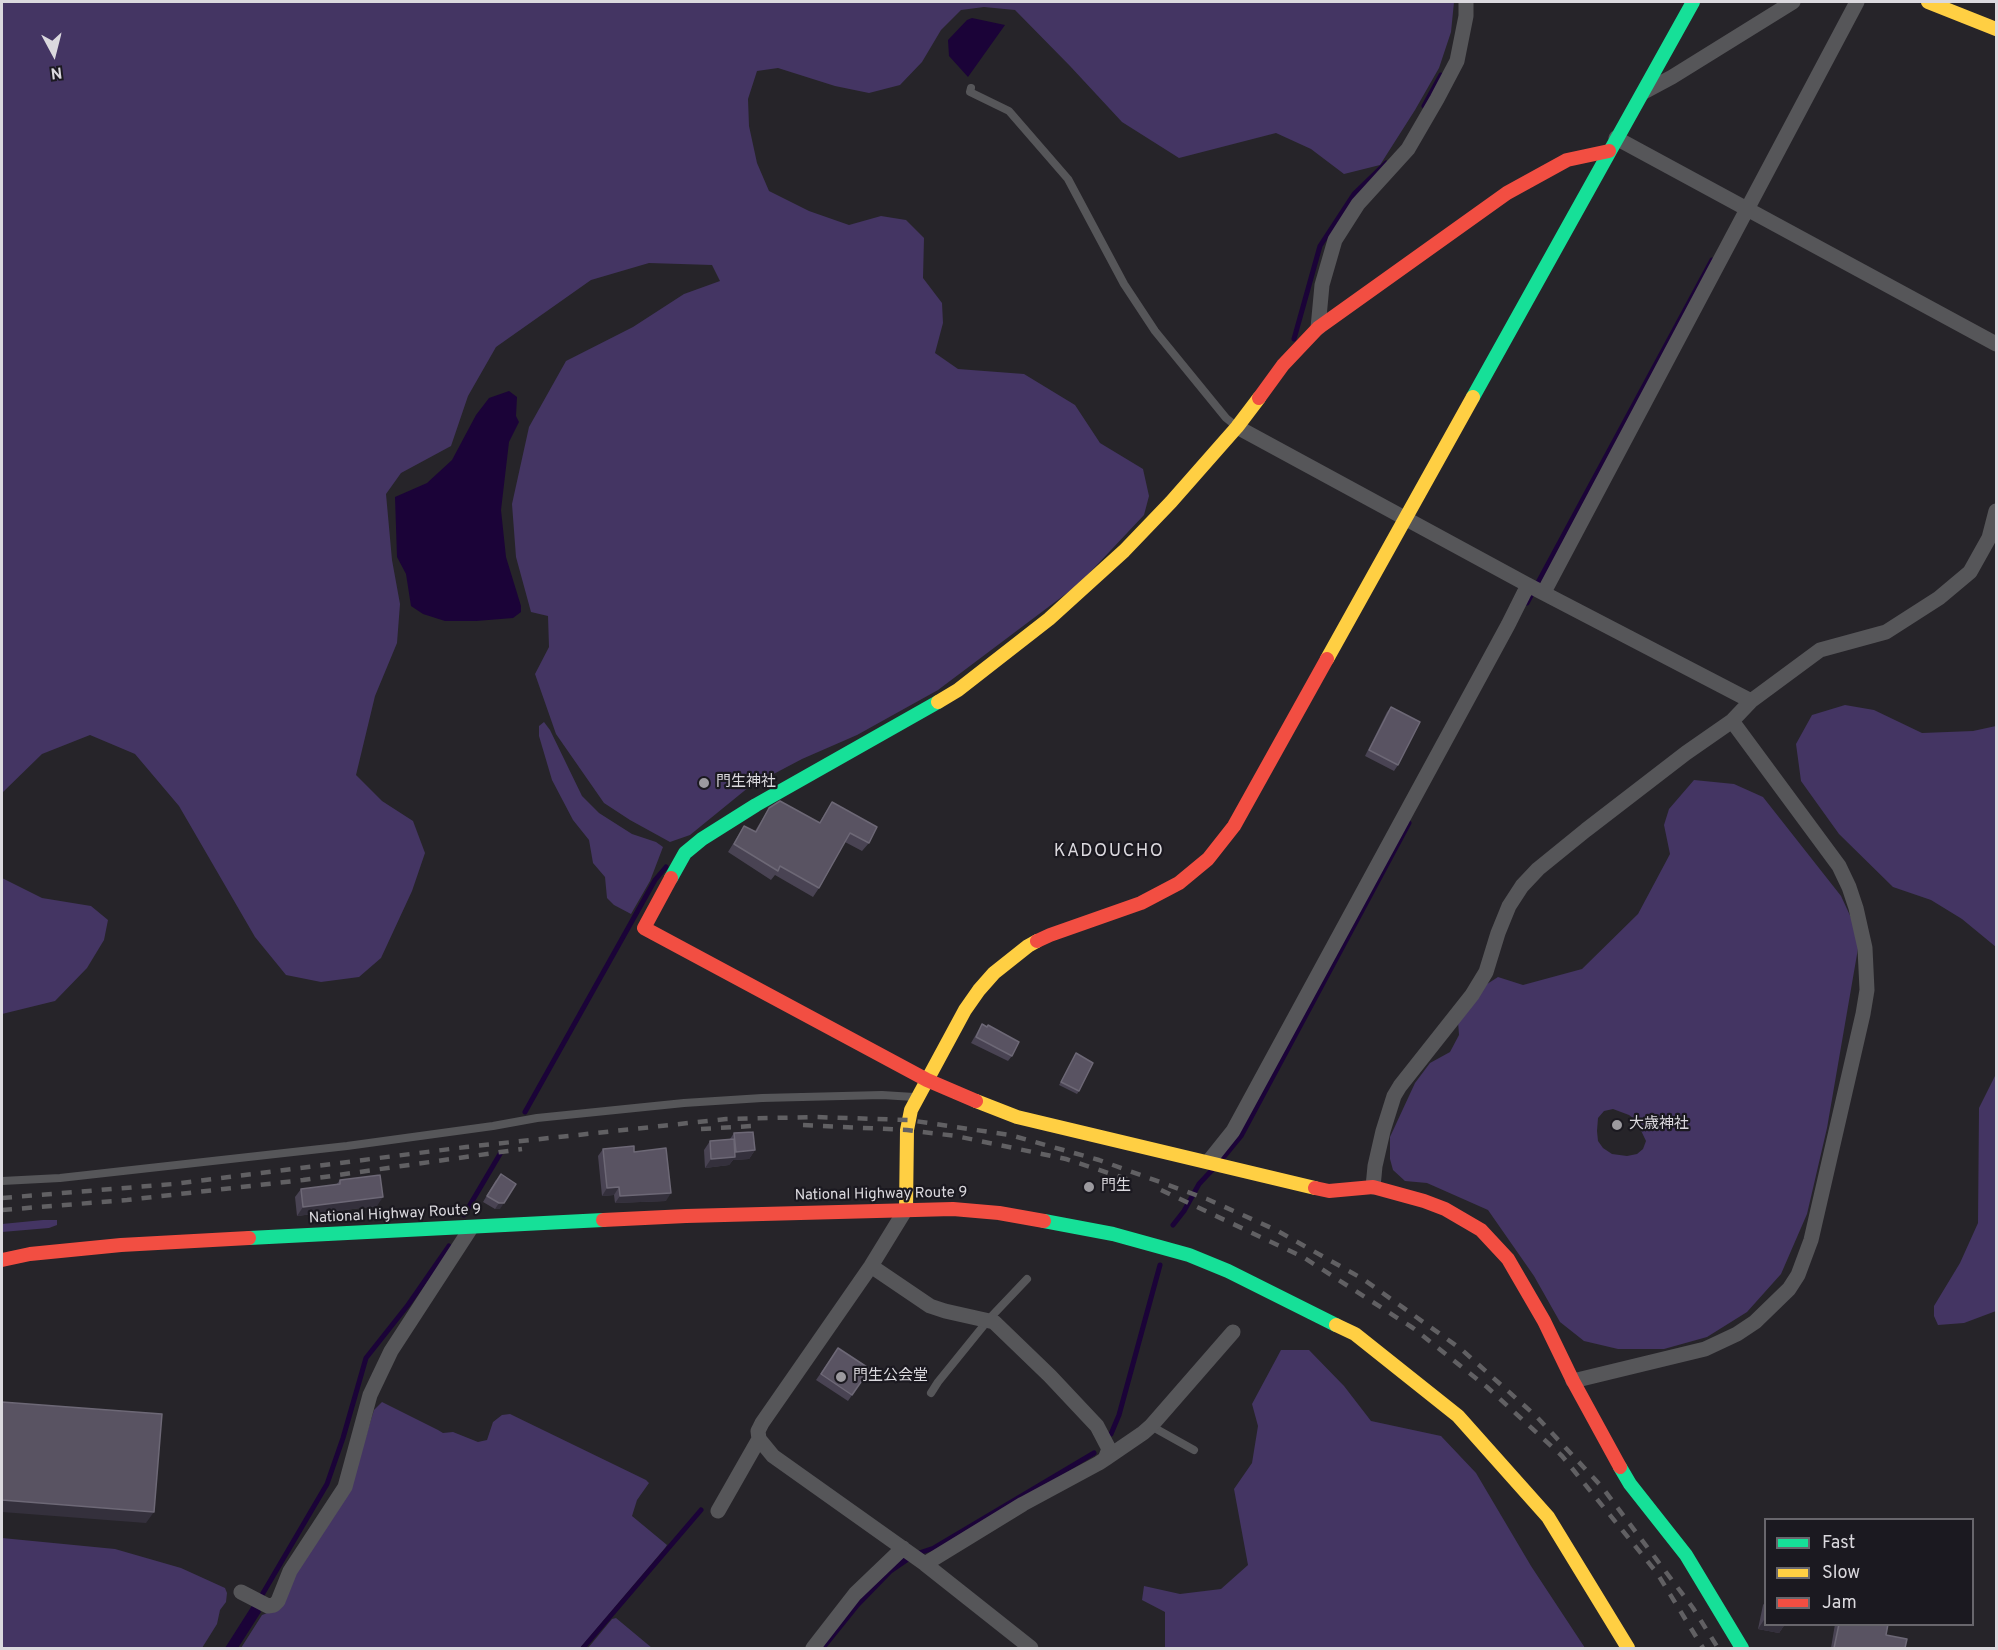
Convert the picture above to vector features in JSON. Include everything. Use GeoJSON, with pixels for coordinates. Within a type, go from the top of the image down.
{"type":"FeatureCollection","features":[{"type":"Feature","properties":{"kind":"main road"},"geometry":{"type":"LineString","coordinates":[[906,1209],[907,1130],[911,1110],[965,1010],[994,973],[1028,946],[1141,903],[1194,872],[1221,844],[1246,807],[1404,517],[1693,2]]}},
{"type":"Feature","properties":{"kind":"main road"},"geometry":{"type":"LineString","coordinates":[[1928,2],[1996,29]]}},
{"type":"Feature","properties":{"kind":"main road"},"geometry":{"type":"LineString","coordinates":[[1612,145],[1567,160],[1507,193],[1317,328],[1232,423],[1172,502],[1049,619],[958,690],[756,805],[702,839],[686,854],[644,928],[927,1080],[996,1110],[1017,1117],[1329,1191],[1373,1187],[1445,1209],[1481,1230],[1508,1259],[1544,1321],[1573,1381],[1630,1484],[1686,1555],[1742,1648]]}},
{"type":"Feature","properties":{"kind":"main road","name":"National Highway Route 9"},"geometry":{"type":"LineString","coordinates":[[2,1260],[30,1254],[121,1245],[686,1216],[906,1209],[953,1209],[999,1213],[1103,1232],[1189,1255],[1228,1271],[1355,1334],[1458,1416],[1548,1517],[1628,1648]]}},
{"type":"Feature","properties":{"kind":"street"},"geometry":{"type":"LineString","coordinates":[[1317,328],[1322,285],[1335,240],[1358,204],[1408,149],[1437,99],[1457,61],[1466,16],[1466,2]]}},
{"type":"Feature","properties":{"kind":"street"},"geometry":{"type":"LineString","coordinates":[[1642,93],[1793,2]]}},
{"type":"Feature","properties":{"kind":"street"},"geometry":{"type":"LineString","coordinates":[[1544,592],[1857,2]]}},
{"type":"Feature","properties":{"kind":"street"},"geometry":{"type":"LineString","coordinates":[[1612,145],[1747,209],[1996,344]]}},
{"type":"Feature","properties":{"kind":"street"},"geometry":{"type":"LineString","coordinates":[[1232,423],[1528,585],[1751,701]]}},
{"type":"Feature","properties":{"kind":"street"},"geometry":{"type":"LineString","coordinates":[[1373,1187],[1383,1131],[1394,1096],[1472,995],[1486,972],[1509,906],[1522,886],[1538,869],[1586,830],[1686,753],[1732,721],[1751,701],[1820,650],[1886,632],[1939,598],[1970,572],[1989,538],[1996,511]]}},
{"type":"Feature","properties":{"kind":"street"},"geometry":{"type":"LineString","coordinates":[[1211,1162],[1233,1131],[1528,585]]}},
{"type":"Feature","properties":{"kind":"street"},"geometry":{"type":"LineString","coordinates":[[1573,1381],[1705,1349],[1737,1334],[1762,1316],[1789,1289],[1798,1275],[1811,1240],[1863,1014],[1867,990],[1866,948],[1853,897],[1839,866],[1732,721]]}},
{"type":"Feature","properties":{"kind":"street"},"geometry":{"type":"LineString","coordinates":[[906,1209],[871,1266],[762,1424],[758,1431],[759,1439],[773,1456],[913,1555],[1031,1648]]}},
{"type":"Feature","properties":{"kind":"street"},"geometry":{"type":"LineString","coordinates":[[252,1597],[274,1605],[278,1601],[290,1571],[345,1487],[370,1395],[387,1360],[471,1228]]}},
{"type":"Feature","properties":{"kind":"street"},"geometry":{"type":"LineString","coordinates":[[871,1266],[930,1306],[994,1322],[1097,1426],[1109,1449],[1105,1459]]}},
{"type":"Feature","properties":{"kind":"street"},"geometry":{"type":"LineString","coordinates":[[813,1648],[855,1594],[913,1555],[994,1521],[1105,1459],[1143,1433],[1233,1332]]}},
{"type":"Feature","properties":{"kind":"street"},"geometry":{"type":"LineString","coordinates":[[718,1511],[759,1439]]}},
{"type":"Feature","properties":{"kind":"lane"},"geometry":{"type":"LineString","coordinates":[[971,88],[970,93],[1009,111],[1068,179],[1124,284],[1155,331],[1232,423]]}},
{"type":"Feature","properties":{"kind":"lane"},"geometry":{"type":"LineString","coordinates":[[2,1181],[60,1178],[336,1148],[537,1118],[684,1103],[762,1098],[918,1097]]}},
{"type":"Feature","properties":{"kind":"lane"},"geometry":{"type":"LineString","coordinates":[[931,1393],[988,1319],[1027,1279]]}},
{"type":"Feature","properties":{"kind":"lane"},"geometry":{"type":"LineString","coordinates":[[1151,1425],[1194,1450]]}},
{"type":"Feature","properties":{"kind":"shaded area"},"geometry":{"type":"Polygon","coordinates":[[[2,2],[1454,2],[1451,32],[1439,68],[1380,165],[1344,174],[1311,149],[1276,133],[1179,158],[1122,122],[1015,10],[984,7],[961,10],[941,30],[922,62],[900,85],[869,93],[835,86],[778,68],[757,71],[748,99],[749,126],[757,163],[769,191],[809,211],[849,225],[881,216],[906,220],[924,238],[923,278],[942,303],[943,323],[935,353],[958,369],[1024,374],[1075,405],[1100,443],[1143,469],[1149,496],[1144,515],[1079,584],[938,690],[857,735],[802,759],[749,787],[690,835],[670,842],[604,803],[556,734],[535,674],[549,647],[548,616],[531,612],[516,557],[512,504],[529,427],[566,361],[633,327],[684,294],[720,281],[712,265],[649,263],[591,280],[496,347],[468,396],[451,446],[401,473],[386,494],[392,560],[400,604],[397,643],[375,696],[356,775],[382,801],[413,821],[425,853],[412,891],[381,958],[359,977],[321,982],[286,975],[255,937],[179,806],[135,754],[90,735],[42,754],[2,793],[2,2]]]}},
{"type":"Feature","properties":{"kind":"shaded area"},"geometry":{"type":"Polygon","coordinates":[[[972,18],[1005,25],[968,77],[949,56],[948,40],[967,20],[972,18]]]}},
{"type":"Feature","properties":{"kind":"shaded area"},"geometry":{"type":"Polygon","coordinates":[[[509,391],[517,397],[516,416],[519,422],[509,442],[501,510],[506,557],[521,612],[513,618],[476,621],[445,621],[423,614],[411,606],[406,574],[397,557],[395,497],[427,483],[452,460],[476,415],[489,398],[509,391]]]}},
{"type":"Feature","properties":{"kind":"shaded area"},"geometry":{"type":"Polygon","coordinates":[[[1845,705],[1874,710],[1922,733],[1973,731],[1996,726],[1996,947],[1962,919],[1931,900],[1893,887],[1839,834],[1801,781],[1796,744],[1812,715],[1845,705]]]}},
{"type":"Feature","properties":{"kind":"shaded area"},"geometry":{"type":"Polygon","coordinates":[[[544,722],[582,796],[599,813],[632,834],[656,842],[663,847],[650,881],[631,914],[614,905],[607,898],[605,877],[593,863],[589,840],[573,820],[552,780],[539,736],[539,726],[544,722]]]}},
{"type":"Feature","properties":{"kind":"shaded area"},"geometry":{"type":"Polygon","coordinates":[[[1694,780],[1734,784],[1763,797],[1841,896],[1860,937],[1827,1128],[1807,1214],[1781,1274],[1747,1312],[1707,1337],[1664,1349],[1618,1349],[1584,1341],[1560,1322],[1534,1276],[1488,1210],[1427,1183],[1405,1181],[1393,1170],[1390,1159],[1390,1137],[1415,1083],[1430,1063],[1450,1052],[1459,1035],[1458,1021],[1481,988],[1498,977],[1523,985],[1582,969],[1638,914],[1670,854],[1664,825],[1669,809],[1694,780]],[[1613,1109],[1604,1111],[1598,1118],[1598,1141],[1612,1154],[1627,1156],[1637,1154],[1643,1149],[1646,1141],[1636,1120],[1613,1109]]]}},
{"type":"Feature","properties":{"kind":"shaded area"},"geometry":{"type":"Polygon","coordinates":[[[2,878],[42,898],[91,906],[108,920],[104,940],[87,968],[55,1001],[2,1014],[2,878]]]}},
{"type":"Feature","properties":{"kind":"shaded area"},"geometry":{"type":"Polygon","coordinates":[[[1996,1074],[1996,1311],[1964,1323],[1938,1325],[1934,1316],[1934,1306],[1960,1263],[1978,1223],[1979,1108],[1996,1074]]]}},
{"type":"Feature","properties":{"kind":"shaded area"},"geometry":{"type":"Polygon","coordinates":[[[57,1220],[57,1225],[49,1228],[2,1232],[2,1224],[57,1220]]]}},
{"type":"Feature","properties":{"kind":"shaded area"},"geometry":{"type":"Polygon","coordinates":[[[1281,1350],[1309,1350],[1344,1386],[1371,1421],[1441,1436],[1476,1473],[1531,1566],[1585,1648],[1165,1648],[1165,1612],[1142,1600],[1144,1586],[1180,1594],[1221,1589],[1248,1565],[1234,1489],[1252,1463],[1258,1426],[1252,1404],[1281,1350]]]}},
{"type":"Feature","properties":{"kind":"shaded area"},"geometry":{"type":"Polygon","coordinates":[[[382,1402],[443,1433],[453,1432],[478,1442],[487,1440],[493,1422],[502,1415],[510,1414],[646,1480],[649,1483],[637,1500],[632,1516],[667,1545],[580,1648],[241,1648],[262,1615],[270,1612],[297,1572],[351,1484],[374,1410],[382,1402]]]}},
{"type":"Feature","properties":{"kind":"shaded area"},"geometry":{"type":"Polygon","coordinates":[[[2,1538],[115,1549],[181,1568],[225,1588],[226,1602],[220,1610],[217,1624],[202,1648],[2,1648],[2,1538]]]}},
{"type":"Feature","properties":{"kind":"shaded area"},"geometry":{"type":"Polygon","coordinates":[[[904,1554],[911,1560],[892,1573],[859,1607],[826,1648],[818,1648],[852,1603],[904,1554]]]}},
{"type":"Feature","properties":{"kind":"shaded area"},"geometry":{"type":"Polygon","coordinates":[[[253,1604],[259,1607],[261,1612],[238,1648],[225,1648],[253,1604]]]}},
{"type":"Feature","properties":{"kind":"shaded area"},"geometry":{"type":"Polygon","coordinates":[[[616,1618],[652,1648],[588,1648],[612,1619],[616,1618]]]}},
{"type":"Feature","properties":{"kind":"building"},"geometry":{"type":"Polygon","coordinates":[[[1391,707],[1420,722],[1398,765],[1369,750],[1391,707]]]}},
{"type":"Feature","properties":{"kind":"building"},"geometry":{"type":"Polygon","coordinates":[[[780,801],[820,823],[832,802],[877,827],[869,843],[850,833],[819,888],[780,866],[778,871],[734,844],[744,826],[756,832],[769,808],[780,801]]]}},
{"type":"Feature","properties":{"kind":"building"},"geometry":{"type":"Polygon","coordinates":[[[982,1024],[1019,1042],[1012,1056],[976,1037],[982,1024]]]}},
{"type":"Feature","properties":{"kind":"building"},"geometry":{"type":"Polygon","coordinates":[[[1076,1053],[1093,1063],[1079,1091],[1061,1082],[1076,1053]]]}},
{"type":"Feature","properties":{"kind":"building"},"geometry":{"type":"Polygon","coordinates":[[[753,1132],[755,1150],[736,1152],[734,1133],[753,1132]]]}},
{"type":"Feature","properties":{"kind":"building"},"geometry":{"type":"Polygon","coordinates":[[[734,1139],[735,1157],[711,1159],[710,1141],[734,1139]]]}},
{"type":"Feature","properties":{"kind":"building"},"geometry":{"type":"Polygon","coordinates":[[[634,1146],[634,1152],[666,1148],[671,1193],[620,1196],[619,1187],[607,1188],[603,1149],[634,1146]]]}},
{"type":"Feature","properties":{"kind":"building"},"geometry":{"type":"Polygon","coordinates":[[[501,1174],[516,1184],[504,1203],[499,1203],[487,1196],[501,1174]]]}},
{"type":"Feature","properties":{"kind":"building"},"geometry":{"type":"Polygon","coordinates":[[[380,1175],[383,1197],[303,1207],[301,1189],[340,1184],[340,1180],[380,1175]]]}},
{"type":"Feature","properties":{"kind":"building","name":"門生公会堂"},"geometry":{"type":"Polygon","coordinates":[[[838,1348],[870,1369],[852,1395],[821,1374],[838,1348]]]}},
{"type":"Feature","properties":{"kind":"building"},"geometry":{"type":"Polygon","coordinates":[[[2,1402],[162,1414],[154,1512],[2,1500],[2,1402]]]}},
{"type":"Feature","properties":{"kind":"building"},"geometry":{"type":"Polygon","coordinates":[[[1839,1626],[1888,1626],[1886,1635],[1907,1639],[1905,1648],[1834,1648],[1839,1626]]]}},
{"type":"Feature","properties":{"kind":"waterway"},"geometry":{"type":"LineString","coordinates":[[1424,106],[1441,75]]}},
{"type":"Feature","properties":{"kind":"waterway"},"geometry":{"type":"LineString","coordinates":[[1294,339],[1320,246],[1354,194],[1386,163]]}},
{"type":"Feature","properties":{"kind":"waterway"},"geometry":{"type":"LineString","coordinates":[[1527,603],[1712,260]]}},
{"type":"Feature","properties":{"kind":"waterway"},"geometry":{"type":"LineString","coordinates":[[1223,1158],[1241,1136],[1409,823]]}},
{"type":"Feature","properties":{"kind":"waterway"},"geometry":{"type":"LineString","coordinates":[[525,1112],[655,880],[666,867]]}},
{"type":"Feature","properties":{"kind":"waterway"},"geometry":{"type":"LineString","coordinates":[[464,1215],[500,1154]]}},
{"type":"Feature","properties":{"kind":"waterway"},"geometry":{"type":"LineString","coordinates":[[1173,1225],[1199,1184],[1213,1169]]}},
{"type":"Feature","properties":{"kind":"waterway"},"geometry":{"type":"LineString","coordinates":[[259,1600],[327,1484],[366,1358],[408,1305],[449,1246]]}},
{"type":"Feature","properties":{"kind":"waterway"},"geometry":{"type":"LineString","coordinates":[[1111,1434],[1119,1415],[1160,1265]]}},
{"type":"Feature","properties":{"kind":"waterway"},"geometry":{"type":"LineString","coordinates":[[916,1554],[934,1548],[1094,1453]]}},
{"type":"Feature","properties":{"kind":"waterway"},"geometry":{"type":"LineString","coordinates":[[583,1648],[701,1510]]}},
{"type":"Feature","properties":{"kind":"railway"},"geometry":{"type":"LineString","coordinates":[[2,1198],[173,1184],[466,1147],[726,1119],[816,1117],[908,1120],[1010,1135],[1099,1160],[1207,1199],[1276,1230],[1363,1279],[1461,1349],[1537,1417],[1602,1487],[1693,1608],[1718,1648]]}},
{"type":"Feature","properties":{"kind":"railway"},"geometry":{"type":"LineString","coordinates":[[803,1125],[907,1130],[956,1136],[1066,1159],[1136,1182]]}},
{"type":"Feature","properties":{"kind":"railway"},"geometry":{"type":"LineString","coordinates":[[701,1129],[752,1126]]}},
{"type":"Feature","properties":{"kind":"railway"},"geometry":{"type":"LineString","coordinates":[[2,1210],[127,1200],[303,1180],[522,1149]]}},
{"type":"Feature","properties":{"kind":"railway"},"geometry":{"type":"LineString","coordinates":[[1161,1190],[1303,1257],[1413,1328],[1487,1387],[1562,1456],[1657,1573],[1703,1648]]}},
{"type":"Feature","properties":{"kind":"traffic: fast"},"geometry":{"type":"LineString","coordinates":[[1473,397],[1693,2]]}},
{"type":"Feature","properties":{"kind":"traffic: fast"},"geometry":{"type":"LineString","coordinates":[[671,878],[685,853],[702,839],[756,805],[938,702]]}},
{"type":"Feature","properties":{"kind":"traffic: fast"},"geometry":{"type":"LineString","coordinates":[[249,1238],[603,1220]]}},
{"type":"Feature","properties":{"kind":"traffic: fast"},"geometry":{"type":"LineString","coordinates":[[1044,1221],[1113,1234],[1189,1255],[1228,1271],[1336,1325]]}},
{"type":"Feature","properties":{"kind":"traffic: fast"},"geometry":{"type":"LineString","coordinates":[[1620,1467],[1630,1484],[1686,1555],[1742,1648]]}},
{"type":"Feature","properties":{"kind":"traffic: slow"},"geometry":{"type":"LineString","coordinates":[[1928,2],[1996,29]]}},
{"type":"Feature","properties":{"kind":"traffic: slow"},"geometry":{"type":"LineString","coordinates":[[1327,659],[1473,397]]}},
{"type":"Feature","properties":{"kind":"traffic: slow"},"geometry":{"type":"LineString","coordinates":[[938,702],[958,690],[1049,619],[1124,551],[1171,502],[1237,427],[1259,398]]}},
{"type":"Feature","properties":{"kind":"traffic: slow"},"geometry":{"type":"LineString","coordinates":[[906,1209],[907,1130],[911,1110],[965,1010],[979,990],[994,973],[1037,941]]}},
{"type":"Feature","properties":{"kind":"traffic: slow"},"geometry":{"type":"LineString","coordinates":[[976,1101],[1017,1117],[1315,1188]]}},
{"type":"Feature","properties":{"kind":"traffic: slow"},"geometry":{"type":"LineString","coordinates":[[1336,1325],[1355,1334],[1458,1416],[1548,1517],[1628,1648]]}},
{"type":"Feature","properties":{"kind":"traffic: jam"},"geometry":{"type":"LineString","coordinates":[[1259,398],[1283,365],[1318,328],[1507,193],[1567,160],[1609,151]]}},
{"type":"Feature","properties":{"kind":"traffic: jam"},"geometry":{"type":"LineString","coordinates":[[1037,941],[1141,903],[1179,883],[1208,859],[1234,826],[1327,659]]}},
{"type":"Feature","properties":{"kind":"traffic: jam"},"geometry":{"type":"LineString","coordinates":[[671,878],[644,928],[927,1080],[976,1101]]}},
{"type":"Feature","properties":{"kind":"traffic: jam"},"geometry":{"type":"LineString","coordinates":[[1315,1188],[1329,1191],[1373,1187],[1445,1209],[1481,1230],[1508,1259],[1544,1321],[1573,1381],[1620,1467]]}},
{"type":"Feature","properties":{"kind":"traffic: jam"},"geometry":{"type":"LineString","coordinates":[[603,1220],[953,1209],[999,1213],[1044,1221]]}},
{"type":"Feature","properties":{"kind":"traffic: jam"},"geometry":{"type":"LineString","coordinates":[[2,1260],[30,1254],[121,1245],[249,1238]]}},
{"type":"Feature","properties":{"kind":"place","name":"門生神社"},"geometry":{"type":"Point","coordinates":[704,783]}},
{"type":"Feature","properties":{"kind":"place","name":"大歳神社"},"geometry":{"type":"Point","coordinates":[1617,1125]}},
{"type":"Feature","properties":{"kind":"place","name":"門生"},"geometry":{"type":"Point","coordinates":[1089,1187]}},
{"type":"Feature","properties":{"kind":"place","name":"門生公会堂"},"geometry":{"type":"Point","coordinates":[841,1377]}},
{"type":"Feature","properties":{"kind":"district","name":"KADOUCHO"},"geometry":{"type":"Point","coordinates":[1109,852]}}]}
